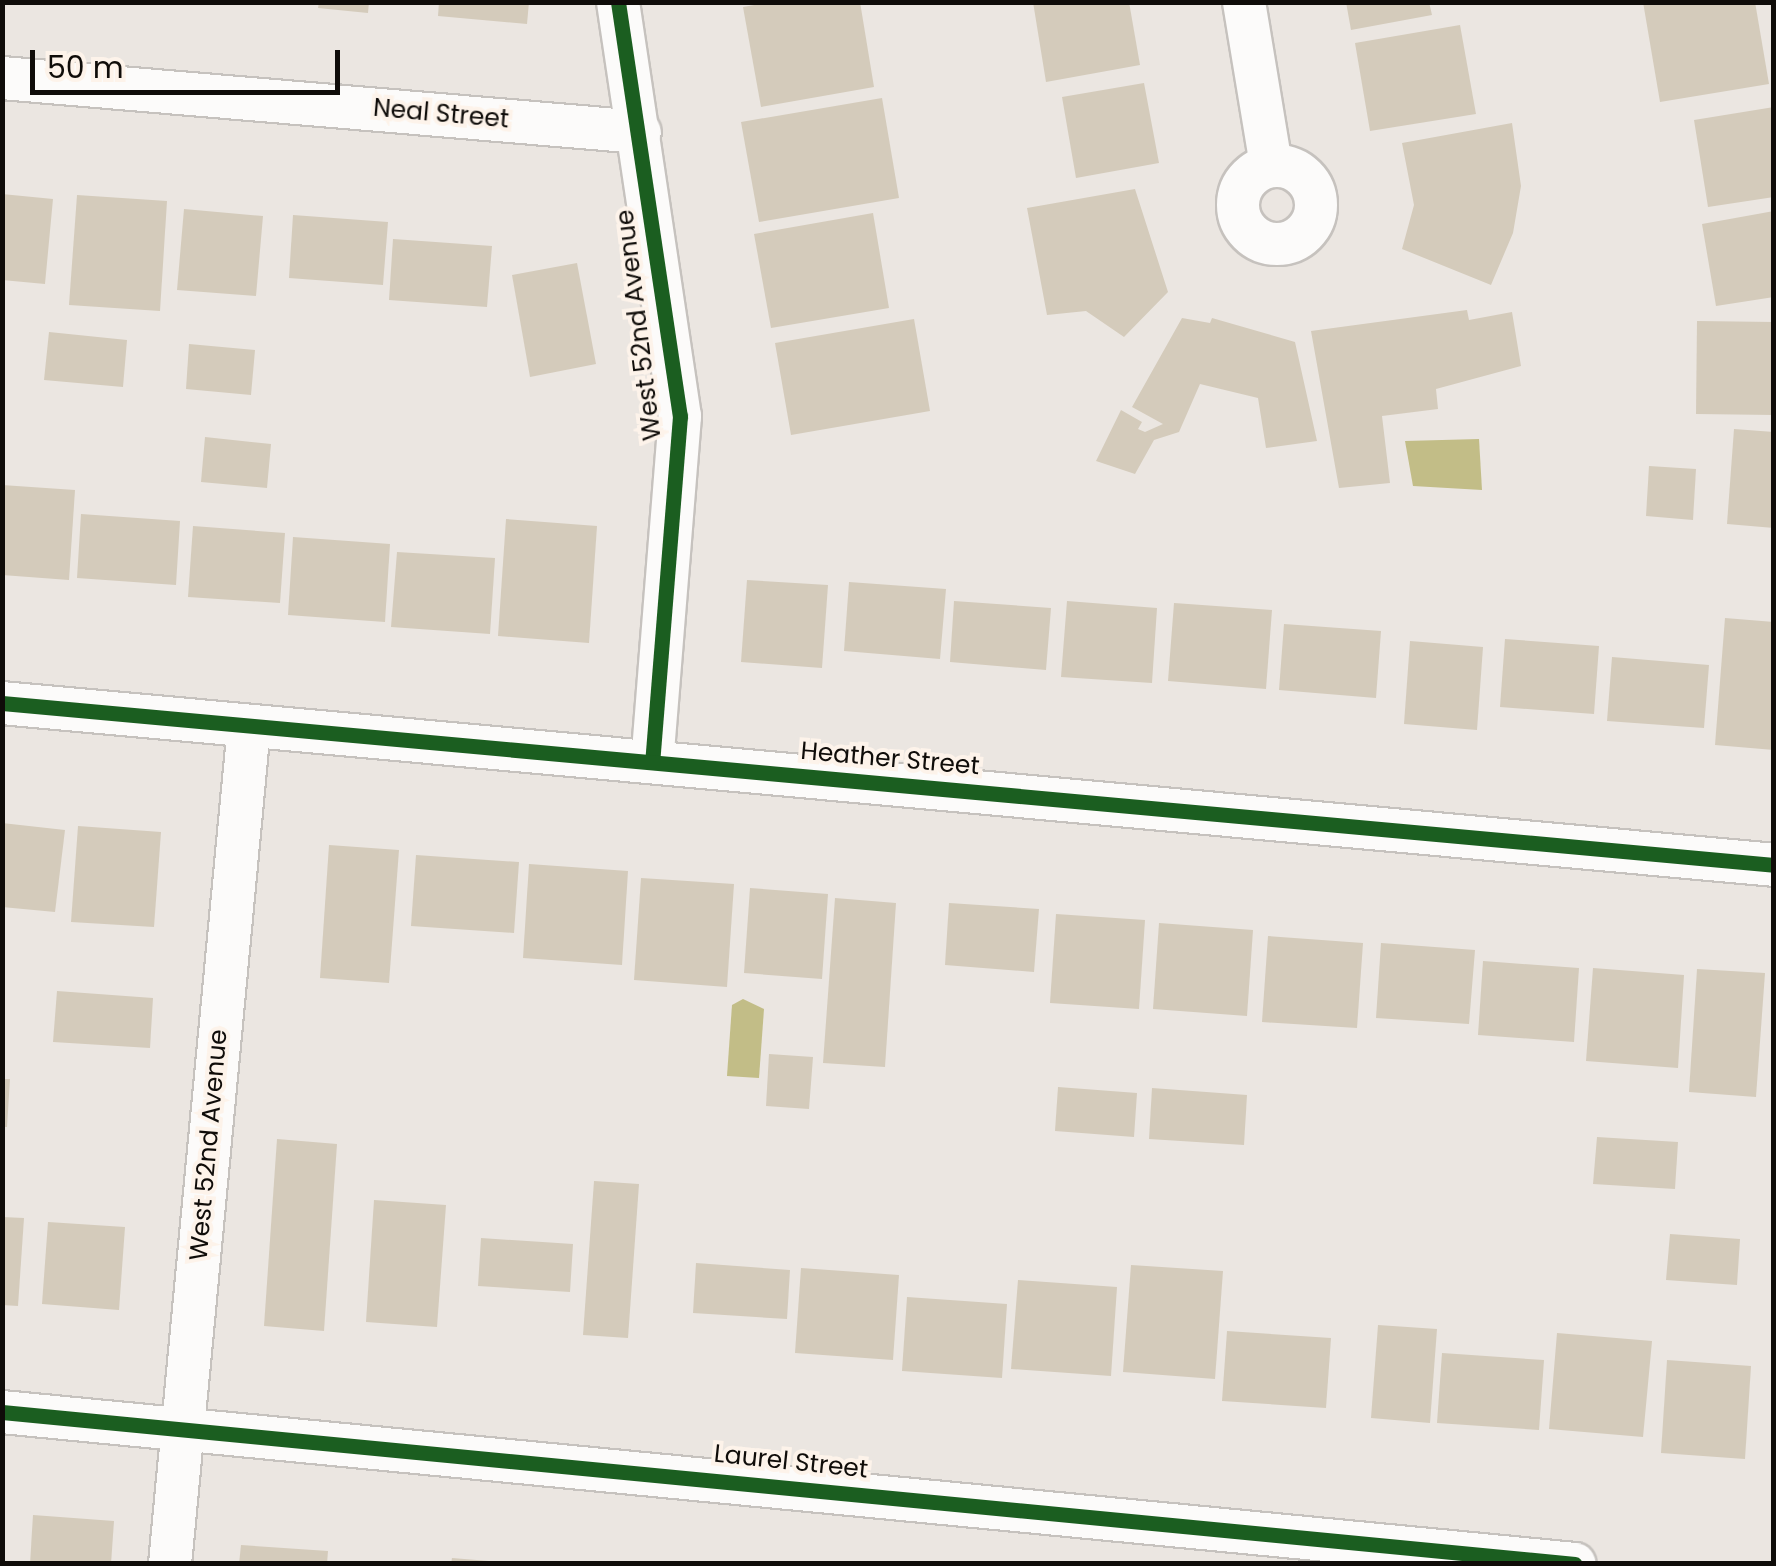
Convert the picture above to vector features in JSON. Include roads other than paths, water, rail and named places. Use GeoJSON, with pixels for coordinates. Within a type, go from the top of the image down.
{"type":"FeatureCollection","features":[{"type":"Feature","properties":{"kind":"street","name":"West 52nd Avenue"},"geometry":{"type":"LineString","coordinates":[[618,2],[680,416],[652,762]]}},
{"type":"Feature","properties":{"kind":"street"},"geometry":{"type":"LineString","coordinates":[[1244,2],[1271,165]]}},
{"type":"Feature","properties":{"kind":"street","name":"Neal Street"},"geometry":{"type":"LineString","coordinates":[[2,78],[640,132]]}},
{"type":"Feature","properties":{"kind":"street","name":"Heather Street"},"geometry":{"type":"LineString","coordinates":[[2,703],[1774,865]]}},
{"type":"Feature","properties":{"kind":"street","name":"West 52nd Avenue"},"geometry":{"type":"LineString","coordinates":[[170,1564],[249,726]]}},
{"type":"Feature","properties":{"kind":"street","name":"Laurel Street"},"geometry":{"type":"LineString","coordinates":[[2,1412],[1575,1564]]}}]}
